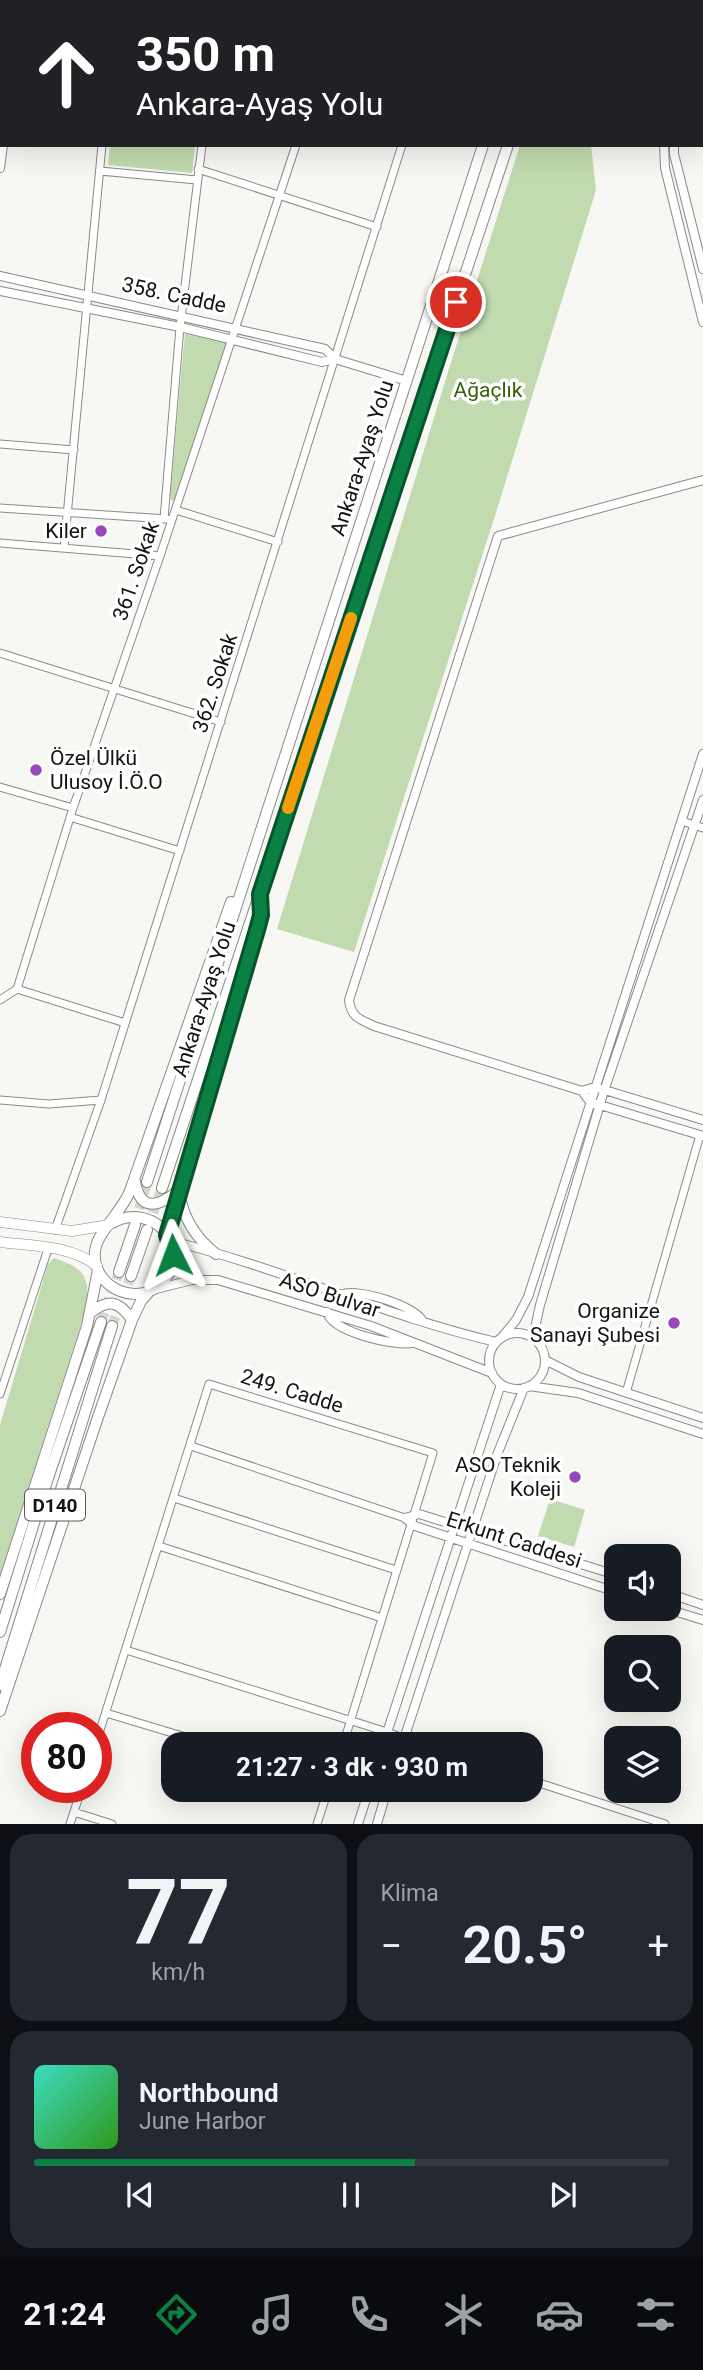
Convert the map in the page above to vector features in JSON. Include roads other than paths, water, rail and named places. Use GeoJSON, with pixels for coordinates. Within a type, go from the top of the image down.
{"type":"FeatureCollection","features":[{"type":"Feature","properties":{"kind":"highway","name":"Ankara-Ayaş Yolu"},"geometry":{"type":"LineString","coordinates":[[147,1182],[482,147]]}},
{"type":"Feature","properties":{"kind":"highway","name":"Ankara-Ayaş Yolu"},"geometry":{"type":"LineString","coordinates":[[162,1188],[507,147]]}},
{"type":"Feature","properties":{"kind":"highway"},"geometry":{"type":"LineString","coordinates":[[0,1594],[90,1313],[97,1268],[96,1243],[125,1204],[229,907],[237,890],[244,883]]}},
{"type":"Feature","properties":{"kind":"highway"},"geometry":{"type":"LineString","coordinates":[[169,1238],[180,1190],[261,915],[260,894]]}},
{"type":"Feature","properties":{"kind":"highway"},"geometry":{"type":"LineString","coordinates":[[135,1178],[139,1195],[153,1205],[168,1200],[180,1190]]}},
{"type":"Feature","properties":{"kind":"highway"},"geometry":{"type":"LineString","coordinates":[[180,1190],[185,1216],[193,1230],[216,1254]]}},
{"type":"Feature","properties":{"kind":"highway"},"geometry":{"type":"LineString","coordinates":[[0,1711],[132,1320],[141,1301],[164,1281],[171,1269],[173,1255],[169,1238],[157,1223],[142,1217],[126,1216],[111,1224]]}},
{"type":"Feature","properties":{"kind":"highway"},"geometry":{"type":"LineString","coordinates":[[119,1272],[135,1226]]}},
{"type":"Feature","properties":{"kind":"highway"},"geometry":{"type":"LineString","coordinates":[[131,1276],[147,1230]]}},
{"type":"Feature","properties":{"kind":"highway"},"geometry":{"type":"LineString","coordinates":[[97,1268],[106,1283],[120,1292],[137,1294],[152,1290]]}},
{"type":"Feature","properties":{"kind":"highway"},"geometry":{"type":"LineString","coordinates":[[90,1313],[99,1307],[114,1304],[122,1307],[132,1320]]}},
{"type":"Feature","properties":{"kind":"highway","name":"D140"},"geometry":{"type":"LineString","coordinates":[[0,1632],[48,1478],[107,1324],[0,1685]]}},
{"type":"Feature","properties":{"kind":"main road"},"geometry":{"type":"LineString","coordinates":[[0,1222],[72,1231],[111,1224]]}},
{"type":"Feature","properties":{"kind":"main road"},"geometry":{"type":"LineString","coordinates":[[0,1242],[76,1254],[97,1268]]}},
{"type":"Feature","properties":{"kind":"street"},"geometry":{"type":"LineString","coordinates":[[0,168],[3,147]]}},
{"type":"Feature","properties":{"kind":"street"},"geometry":{"type":"LineString","coordinates":[[64,548],[102,147]]}},
{"type":"Feature","properties":{"kind":"street"},"geometry":{"type":"LineString","coordinates":[[0,508],[168,519],[180,327],[202,147]]}},
{"type":"Feature","properties":{"kind":"street","name":"361. Sokak"},"geometry":{"type":"LineString","coordinates":[[16,989],[70,817],[160,556],[168,519],[176,510],[295,147]]}},
{"type":"Feature","properties":{"kind":"street","name":"362. Sokak"},"geometry":{"type":"LineString","coordinates":[[55,1230],[101,1100],[401,147]]}},
{"type":"Feature","properties":{"kind":"street"},"geometry":{"type":"LineString","coordinates":[[664,147],[665,168],[703,322]]}},
{"type":"Feature","properties":{"kind":"street"},"geometry":{"type":"LineString","coordinates":[[674,147],[703,269]]}},
{"type":"Feature","properties":{"kind":"street"},"geometry":{"type":"LineString","coordinates":[[198,169],[377,227]]}},
{"type":"Feature","properties":{"kind":"street"},"geometry":{"type":"LineString","coordinates":[[100,171],[197,180]]}},
{"type":"Feature","properties":{"kind":"street","name":"358. Cadde"},"geometry":{"type":"LineString","coordinates":[[0,276],[325,349],[335,359],[407,381]]}},
{"type":"Feature","properties":{"kind":"street","name":"358. Cadde"},"geometry":{"type":"LineString","coordinates":[[0,291],[180,327],[322,362],[335,359]]}},
{"type":"Feature","properties":{"kind":"street"},"geometry":{"type":"LineString","coordinates":[[0,444],[74,450]]}},
{"type":"Feature","properties":{"kind":"street"},"geometry":{"type":"LineString","coordinates":[[703,480],[498,536],[349,1000],[354,1017],[374,1026],[582,1090],[595,1087],[703,1121]]}},
{"type":"Feature","properties":{"kind":"street"},"geometry":{"type":"LineString","coordinates":[[176,510],[278,542]]}},
{"type":"Feature","properties":{"kind":"street"},"geometry":{"type":"LineString","coordinates":[[0,543],[160,556]]}},
{"type":"Feature","properties":{"kind":"street"},"geometry":{"type":"LineString","coordinates":[[0,653],[220,722]]}},
{"type":"Feature","properties":{"kind":"street"},"geometry":{"type":"LineString","coordinates":[[703,754],[528,1297],[516,1320],[499,1339],[489,1357],[492,1373],[501,1384],[516,1389],[526,1387],[578,1393],[703,1434]]}},
{"type":"Feature","properties":{"kind":"street"},"geometry":{"type":"LineString","coordinates":[[0,787],[73,808]]}},
{"type":"Feature","properties":{"kind":"street"},"geometry":{"type":"LineString","coordinates":[[533,1337],[540,1305],[600,1105],[699,826],[703,800]]}},
{"type":"Feature","properties":{"kind":"street"},"geometry":{"type":"LineString","coordinates":[[70,817],[180,851]]}},
{"type":"Feature","properties":{"kind":"street"},"geometry":{"type":"LineString","coordinates":[[682,821],[699,826]]}},
{"type":"Feature","properties":{"kind":"street"},"geometry":{"type":"LineString","coordinates":[[0,1000],[16,989],[125,1023]]}},
{"type":"Feature","properties":{"kind":"street"},"geometry":{"type":"LineString","coordinates":[[582,1090],[590,1102],[701,1135],[626,1393]]}},
{"type":"Feature","properties":{"kind":"street"},"geometry":{"type":"LineString","coordinates":[[0,1100],[49,1104],[101,1100]]}},
{"type":"Feature","properties":{"kind":"street","name":"ASO Bulvar"},"geometry":{"type":"LineString","coordinates":[[169,1238],[423,1322],[499,1339]]}},
{"type":"Feature","properties":{"kind":"street"},"geometry":{"type":"LineString","coordinates":[[0,1394],[2,1378],[48,1249]]}},
{"type":"Feature","properties":{"kind":"street","name":"ASO Bulvar"},"geometry":{"type":"LineString","coordinates":[[152,1290],[192,1280],[218,1280],[327,1312],[492,1373]]}},
{"type":"Feature","properties":{"kind":"street"},"geometry":{"type":"LineString","coordinates":[[406,1732],[498,1455],[526,1387],[538,1380],[544,1371],[542,1347],[533,1337],[518,1332],[499,1339]]}},
{"type":"Feature","properties":{"kind":"street"},"geometry":{"type":"LineString","coordinates":[[545,1360],[579,1377],[703,1418]]}},
{"type":"Feature","properties":{"kind":"street","name":"249. Cadde"},"geometry":{"type":"LineString","coordinates":[[106,1712],[209,1384],[433,1452],[410,1518],[347,1732]]}},
{"type":"Feature","properties":{"kind":"street"},"geometry":{"type":"LineString","coordinates":[[126,1650],[387,1732],[501,1384]]}},
{"type":"Feature","properties":{"kind":"street"},"geometry":{"type":"LineString","coordinates":[[191,1446],[410,1518],[453,1525],[604,1572]]}},
{"type":"Feature","properties":{"kind":"street"},"geometry":{"type":"LineString","coordinates":[[174,1498],[396,1570]]}},
{"type":"Feature","properties":{"kind":"street","name":"Erkunt Caddesi"},"geometry":{"type":"LineString","coordinates":[[410,1518],[415,1526],[604,1588]]}},
{"type":"Feature","properties":{"kind":"street"},"geometry":{"type":"LineString","coordinates":[[159,1546],[382,1618]]}},
{"type":"Feature","properties":{"kind":"street"},"geometry":{"type":"LineString","coordinates":[[681,1597],[703,1605]]}},
{"type":"Feature","properties":{"kind":"street"},"geometry":{"type":"LineString","coordinates":[[681,1613],[703,1620]]}},
{"type":"Feature","properties":{"kind":"street"},"geometry":{"type":"LineString","coordinates":[[112,1715],[169,1732]]}},
{"type":"Feature","properties":{"kind":"street"},"geometry":{"type":"LineString","coordinates":[[543,1784],[665,1824]]}},
{"type":"Feature","properties":{"kind":"street"},"geometry":{"type":"LineString","coordinates":[[317,1824],[324,1802]]}},
{"type":"Feature","properties":{"kind":"street"},"geometry":{"type":"LineString","coordinates":[[358,1824],[365,1802]]}},
{"type":"Feature","properties":{"kind":"street"},"geometry":{"type":"LineString","coordinates":[[377,1824],[383,1802]]}},
{"type":"Feature","properties":{"kind":"street"},"geometry":{"type":"LineString","coordinates":[[70,1824],[77,1803]]}},
{"type":"Feature","properties":{"kind":"street"},"geometry":{"type":"LineString","coordinates":[[74,1812],[112,1824]]}},
{"type":"Feature","properties":{"kind":"tunnel"},"geometry":{"type":"LineString","coordinates":[[135,1223],[147,1182]]}},
{"type":"Feature","properties":{"kind":"tunnel"},"geometry":{"type":"LineString","coordinates":[[148,1227],[162,1188]]}},
{"type":"Feature","properties":{"kind":"tunnel"},"geometry":{"type":"LineString","coordinates":[[101,1322],[119,1272]]}},
{"type":"Feature","properties":{"kind":"tunnel"},"geometry":{"type":"LineString","coordinates":[[112,1326],[131,1276]]}},
{"type":"Feature","properties":{"kind":"place","name":"Kiler"},"geometry":{"type":"Point","coordinates":[101,531]}},
{"type":"Feature","properties":{"kind":"place","name":"Özel Ülkü Ulusoy İ.Ö.O"},"geometry":{"type":"Point","coordinates":[36,770]}},
{"type":"Feature","properties":{"kind":"place","name":"Organize Sanayi Şubesi"},"geometry":{"type":"Point","coordinates":[674,1323]}},
{"type":"Feature","properties":{"kind":"place","name":"ASO Teknik Koleji"},"geometry":{"type":"Point","coordinates":[575,1477]}},
{"type":"Feature","properties":{"kind":"park label","name":"Ağaçlık"},"geometry":{"type":"Point","coordinates":[488,390]}}]}
